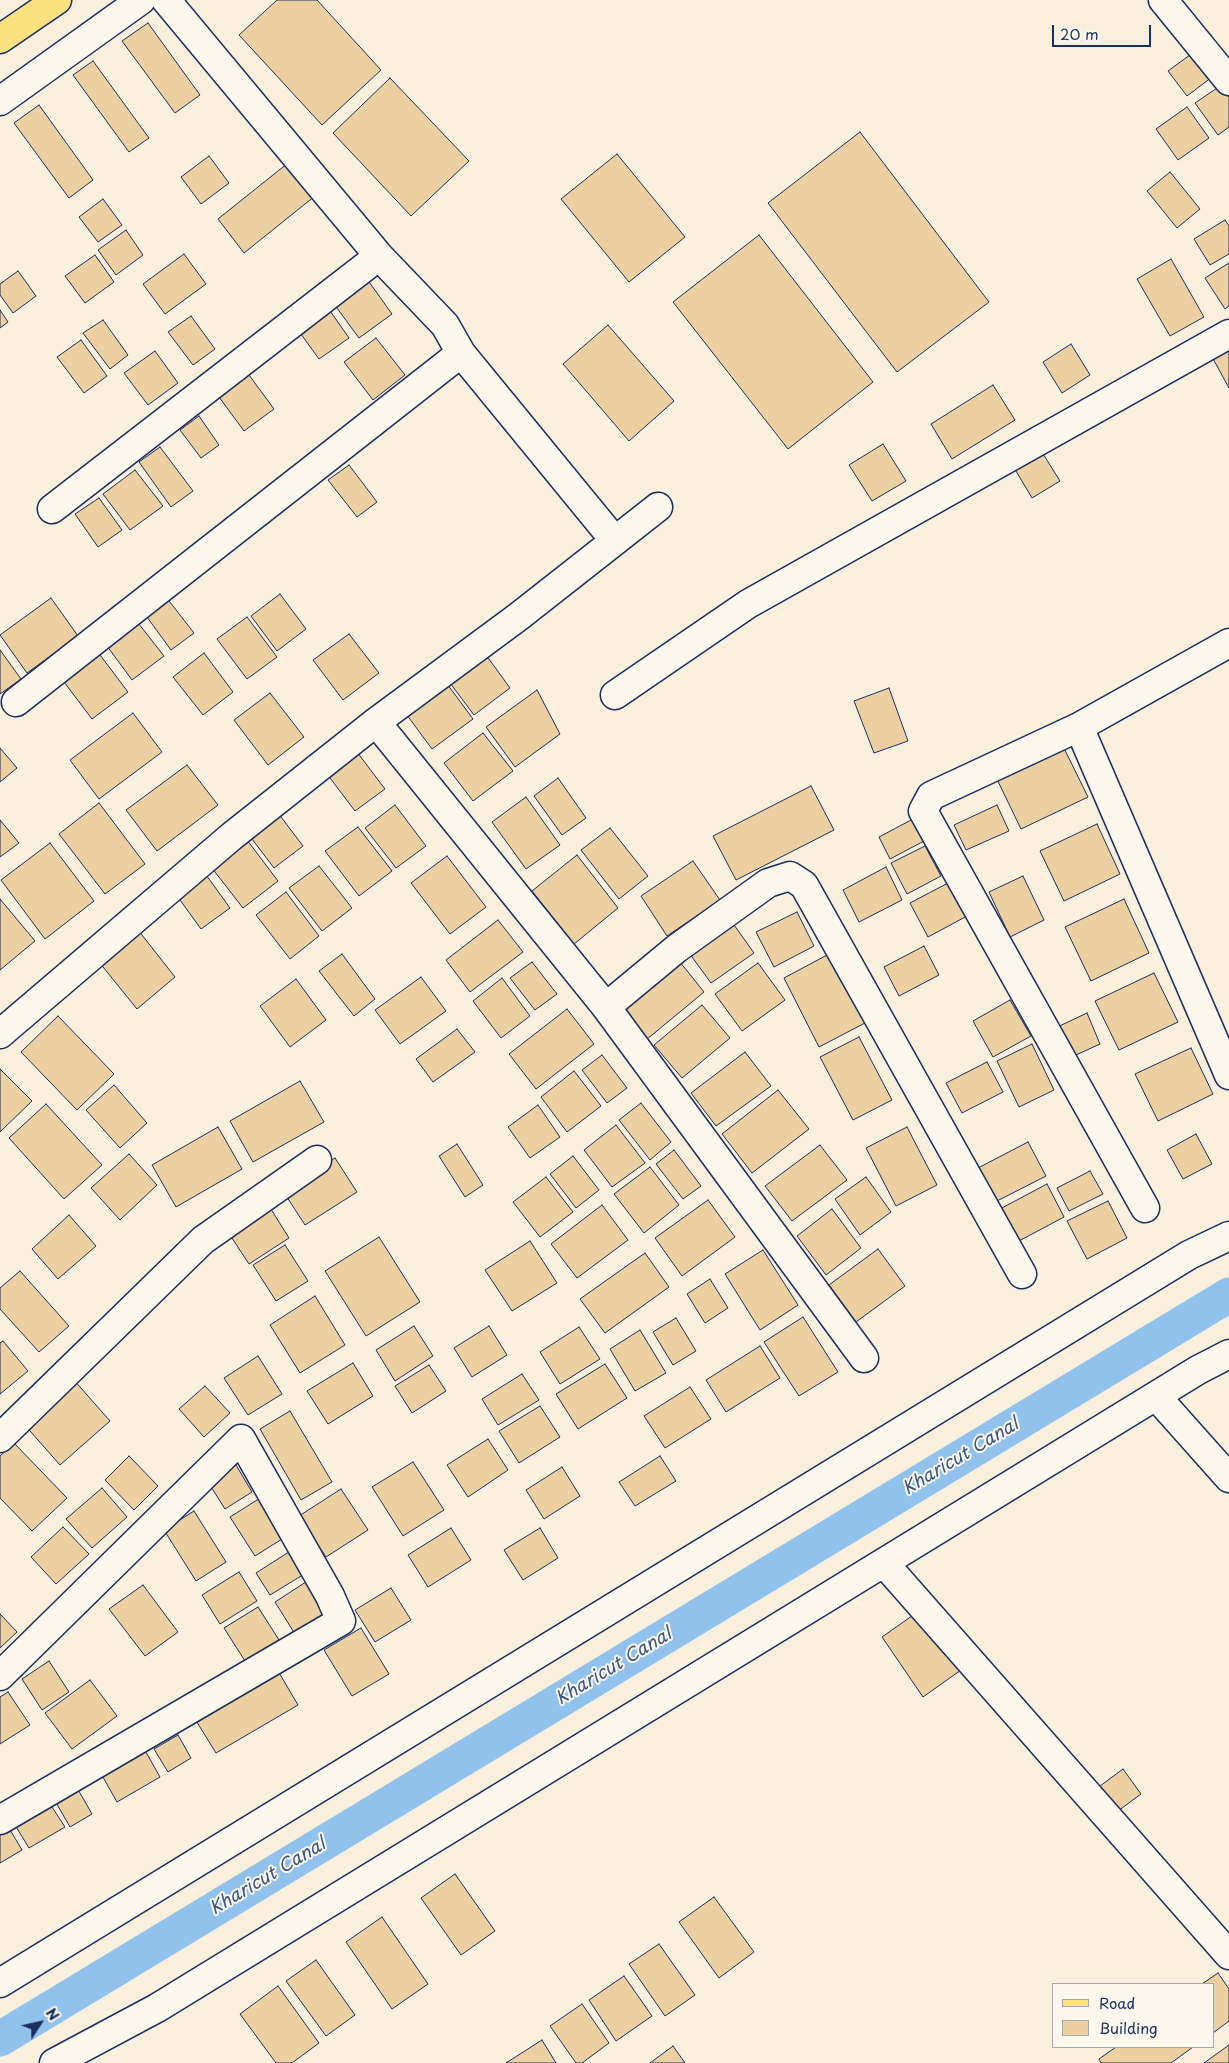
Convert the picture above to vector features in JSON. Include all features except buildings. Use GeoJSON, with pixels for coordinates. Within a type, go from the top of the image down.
{"type":"FeatureCollection","features":[{"type":"Feature","properties":{"kind":"main road"},"geometry":{"type":"LineString","coordinates":[[0,40],[57,0]]}},
{"type":"Feature","properties":{"kind":"street"},"geometry":{"type":"LineString","coordinates":[[0,101],[141,0]]}},
{"type":"Feature","properties":{"kind":"street"},"geometry":{"type":"LineString","coordinates":[[166,0],[379,256],[445,326],[461,354],[615,540]]}},
{"type":"Feature","properties":{"kind":"street"},"geometry":{"type":"LineString","coordinates":[[1163,0],[1229,81]]}},
{"type":"Feature","properties":{"kind":"street"},"geometry":{"type":"LineString","coordinates":[[52,509],[379,256]]}},
{"type":"Feature","properties":{"kind":"street"},"geometry":{"type":"LineString","coordinates":[[615,694],[748,604],[1229,334]]}},
{"type":"Feature","properties":{"kind":"street"},"geometry":{"type":"LineString","coordinates":[[16,702],[461,354]]}},
{"type":"Feature","properties":{"kind":"street"},"geometry":{"type":"LineString","coordinates":[[0,1034],[232,836],[376,722],[518,617],[658,507]]}},
{"type":"Feature","properties":{"kind":"street"},"geometry":{"type":"LineString","coordinates":[[1145,1208],[924,811],[931,796],[1079,727],[1229,643]]}},
{"type":"Feature","properties":{"kind":"street"},"geometry":{"type":"LineString","coordinates":[[376,722],[606,1007],[864,1358]]}},
{"type":"Feature","properties":{"kind":"street"},"geometry":{"type":"LineString","coordinates":[[1079,727],[1229,1075]]}},
{"type":"Feature","properties":{"kind":"street"},"geometry":{"type":"LineString","coordinates":[[606,1007],[676,949],[714,921],[768,883],[790,876],[804,885],[1022,1274]]}},
{"type":"Feature","properties":{"kind":"street"},"geometry":{"type":"LineString","coordinates":[[0,1438],[203,1240],[318,1160]]}},
{"type":"Feature","properties":{"kind":"street"},"geometry":{"type":"LineString","coordinates":[[0,1983],[1188,1255],[1229,1236]]}},
{"type":"Feature","properties":{"kind":"street"},"geometry":{"type":"LineString","coordinates":[[54,2063],[157,2008],[1198,1370],[1229,1354]]}},
{"type":"Feature","properties":{"kind":"street"},"geometry":{"type":"LineString","coordinates":[[1156,1396],[1229,1478]]}},
{"type":"Feature","properties":{"kind":"street"},"geometry":{"type":"LineString","coordinates":[[0,1676],[241,1439],[330,1596],[341,1621],[0,1820]]}},
{"type":"Feature","properties":{"kind":"street"},"geometry":{"type":"LineString","coordinates":[[884,1563],[1229,1955]]}},
{"type":"Feature","properties":{"kind":"waterway","name":"Kharicut Canal"},"geometry":{"type":"LineString","coordinates":[[0,2039],[1229,1295]]}}]}
